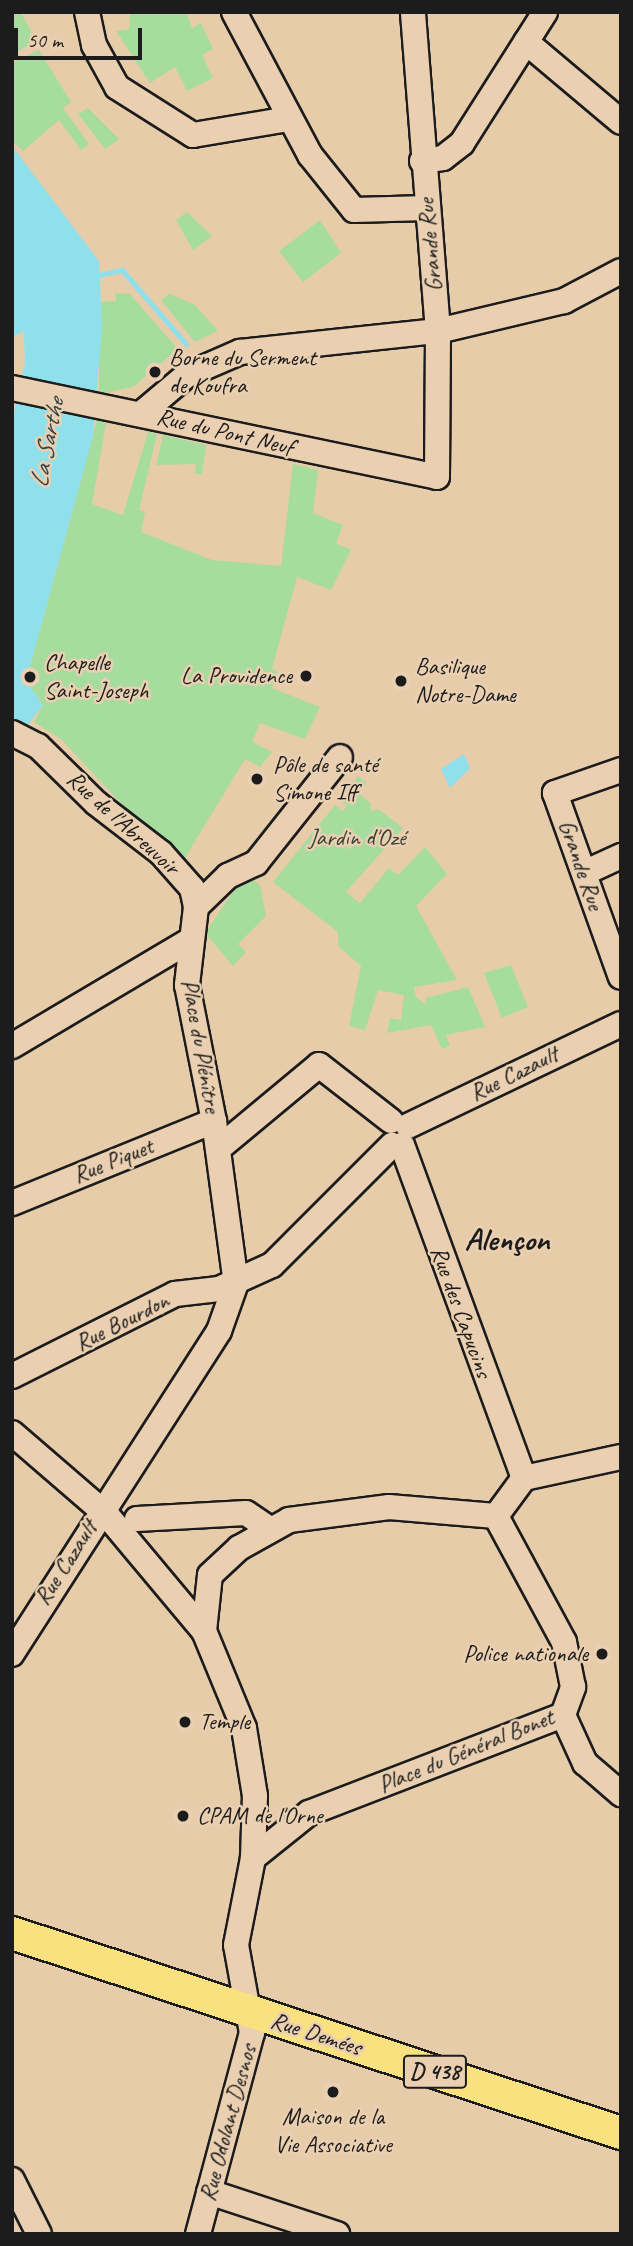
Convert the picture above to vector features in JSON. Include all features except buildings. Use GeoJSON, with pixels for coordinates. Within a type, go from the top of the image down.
{"type":"FeatureCollection","features":[{"type":"Feature","properties":{"kind":"main road","name":"Rue Demées"},"geometry":{"type":"LineString","coordinates":[[12,1933],[621,2133]]}},
{"type":"Feature","properties":{"kind":"street"},"geometry":{"type":"LineString","coordinates":[[87,12],[94,45],[117,87],[193,135],[289,119]]}},
{"type":"Feature","properties":{"kind":"street"},"geometry":{"type":"LineString","coordinates":[[234,12],[289,119],[354,210],[427,208]]}},
{"type":"Feature","properties":{"kind":"street","name":"Grande Rue"},"geometry":{"type":"LineString","coordinates":[[413,12],[422,161],[438,331],[437,477]]}},
{"type":"Feature","properties":{"kind":"street"},"geometry":{"type":"LineString","coordinates":[[422,161],[443,158],[462,143],[545,12]]}},
{"type":"Feature","properties":{"kind":"street"},"geometry":{"type":"LineString","coordinates":[[526,42],[621,122]]}},
{"type":"Feature","properties":{"kind":"street"},"geometry":{"type":"LineString","coordinates":[[142,413],[187,375],[240,352],[438,331],[564,301],[621,271]]}},
{"type":"Feature","properties":{"kind":"street","name":"Rue du Pont Neuf"},"geometry":{"type":"LineString","coordinates":[[12,388],[105,411],[142,413],[437,477]]}},
{"type":"Feature","properties":{"kind":"street","name":"Rue de l'Abreuvoir"},"geometry":{"type":"LineString","coordinates":[[12,733],[38,746],[178,870],[196,907]]}},
{"type":"Feature","properties":{"kind":"street"},"geometry":{"type":"LineString","coordinates":[[196,907],[228,876],[256,863],[340,757]]}},
{"type":"Feature","properties":{"kind":"street","name":"Grande Rue"},"geometry":{"type":"LineString","coordinates":[[621,770],[555,793],[621,977]]}},
{"type":"Feature","properties":{"kind":"street"},"geometry":{"type":"LineString","coordinates":[[584,873],[621,856]]}},
{"type":"Feature","properties":{"kind":"street","name":"Place du Plénître"},"geometry":{"type":"LineString","coordinates":[[196,907],[187,942],[187,985],[214,1121],[236,1283]]}},
{"type":"Feature","properties":{"kind":"street"},"geometry":{"type":"LineString","coordinates":[[12,1046],[187,942]]}},
{"type":"Feature","properties":{"kind":"street","name":"Rue Cazault"},"geometry":{"type":"LineString","coordinates":[[12,1654],[100,1509],[219,1331],[236,1283],[272,1265],[398,1134],[621,1024]]}},
{"type":"Feature","properties":{"kind":"street"},"geometry":{"type":"LineString","coordinates":[[218,1149],[319,1065],[398,1134]]}},
{"type":"Feature","properties":{"kind":"street","name":"Rue Piquet"},"geometry":{"type":"LineString","coordinates":[[12,1203],[214,1121]]}},
{"type":"Feature","properties":{"kind":"street","name":"Rue des Capucins"},"geometry":{"type":"LineString","coordinates":[[398,1134],[524,1478]]}},
{"type":"Feature","properties":{"kind":"street","name":"Rue Bourdon"},"geometry":{"type":"LineString","coordinates":[[12,1376],[175,1294],[236,1283]]}},
{"type":"Feature","properties":{"kind":"street"},"geometry":{"type":"LineString","coordinates":[[12,1433],[100,1509],[204,1631],[244,1728],[254,1796],[253,1858],[236,1945],[249,2011]]}},
{"type":"Feature","properties":{"kind":"street"},"geometry":{"type":"LineString","coordinates":[[159,1578],[210,1575],[270,1530],[289,1520],[389,1507],[496,1516],[524,1478],[621,1457]]}},
{"type":"Feature","properties":{"kind":"street"},"geometry":{"type":"LineString","coordinates":[[138,1519],[246,1513],[270,1530]]}},
{"type":"Feature","properties":{"kind":"street","name":"Place du Général Bonet"},"geometry":{"type":"LineString","coordinates":[[295,1820],[563,1715],[573,1687],[564,1642],[496,1516]]}},
{"type":"Feature","properties":{"kind":"street"},"geometry":{"type":"LineString","coordinates":[[204,1631],[210,1575]]}},
{"type":"Feature","properties":{"kind":"street"},"geometry":{"type":"LineString","coordinates":[[563,1715],[584,1763],[621,1794]]}},
{"type":"Feature","properties":{"kind":"street"},"geometry":{"type":"LineString","coordinates":[[253,1858],[295,1820],[254,1796]]}},
{"type":"Feature","properties":{"kind":"street","name":"Rue Odolant Desnos"},"geometry":{"type":"LineString","coordinates":[[198,2234],[253,2033],[249,2011]]}},
{"type":"Feature","properties":{"kind":"street"},"geometry":{"type":"LineString","coordinates":[[12,2180],[39,2234]]}},
{"type":"Feature","properties":{"kind":"street"},"geometry":{"type":"LineString","coordinates":[[209,2192],[337,2234]]}},
{"type":"Feature","properties":{"kind":"green space"},"geometry":{"type":"Polygon","coordinates":[[[12,12],[21,12],[36,41],[12,55],[12,12]]]}},
{"type":"Feature","properties":{"kind":"green space"},"geometry":{"type":"Polygon","coordinates":[[[130,12],[186,12],[192,28],[201,23],[213,49],[202,55],[213,78],[187,91],[175,67],[150,83],[116,31],[129,29],[130,12]]]}},
{"type":"Feature","properties":{"kind":"green space"},"geometry":{"type":"Polygon","coordinates":[[[39,50],[71,102],[63,108],[89,144],[81,150],[59,120],[23,151],[12,141],[12,63],[39,50]]]}},
{"type":"Feature","properties":{"kind":"green space"},"geometry":{"type":"Polygon","coordinates":[[[88,108],[119,139],[105,149],[78,114],[88,108]]]}},
{"type":"Feature","properties":{"kind":"green space"},"geometry":{"type":"Polygon","coordinates":[[[187,212],[212,236],[193,250],[176,220],[187,212]]]}},
{"type":"Feature","properties":{"kind":"green space"},"geometry":{"type":"Polygon","coordinates":[[[320,220],[341,253],[303,282],[279,251],[320,220]]]}},
{"type":"Feature","properties":{"kind":"green space"},"geometry":{"type":"Polygon","coordinates":[[[115,293],[130,294],[178,349],[133,387],[99,394],[99,302],[116,301],[115,293]]]}},
{"type":"Feature","properties":{"kind":"green space"},"geometry":{"type":"Polygon","coordinates":[[[170,294],[195,305],[218,331],[195,342],[161,300],[170,294]]]}},
{"type":"Feature","properties":{"kind":"green space"},"geometry":{"type":"Polygon","coordinates":[[[97,420],[106,423],[92,504],[123,515],[148,432],[157,434],[139,510],[145,512],[141,532],[212,560],[281,566],[293,464],[318,470],[313,513],[343,525],[336,543],[351,550],[331,590],[297,577],[272,669],[278,672],[272,688],[320,707],[305,739],[260,723],[252,742],[272,752],[260,767],[245,759],[185,858],[126,809],[62,740],[34,722],[43,705],[26,681],[97,420]]]}},
{"type":"Feature","properties":{"kind":"green space"},"geometry":{"type":"Polygon","coordinates":[[[163,435],[206,445],[202,475],[195,473],[196,464],[156,465],[163,435]]]}},
{"type":"Feature","properties":{"kind":"green space","name":"Jardin d'Ozé"},"geometry":{"type":"Polygon","coordinates":[[[358,776],[367,783],[359,793],[371,804],[370,811],[378,809],[403,828],[346,892],[360,903],[389,868],[398,875],[425,847],[447,874],[416,906],[457,980],[414,987],[416,997],[426,1005],[425,998],[468,987],[485,1027],[446,1035],[450,1046],[442,1049],[431,1025],[387,1033],[390,1018],[401,1020],[404,995],[378,990],[365,1030],[349,1026],[361,966],[338,946],[338,932],[273,882],[335,805],[343,811],[347,806],[340,800],[358,776]]]}},
{"type":"Feature","properties":{"kind":"green space"},"geometry":{"type":"Polygon","coordinates":[[[245,874],[260,885],[266,916],[238,944],[246,952],[233,966],[205,933],[245,874]]]}},
{"type":"Feature","properties":{"kind":"green space"},"geometry":{"type":"Polygon","coordinates":[[[511,965],[528,1007],[502,1018],[484,973],[511,965]]]}},
{"type":"Feature","properties":{"kind":"water"},"geometry":{"type":"Polygon","coordinates":[[[12,146],[99,261],[102,326],[93,436],[26,681],[43,705],[12,746],[12,422],[25,363],[23,312],[12,293],[12,146]]]}},
{"type":"Feature","properties":{"kind":"water"},"geometry":{"type":"Polygon","coordinates":[[[464,754],[470,768],[450,788],[441,769],[464,754]]]}},
{"type":"Feature","properties":{"kind":"waterway","name":"La Sarthe"},"geometry":{"type":"LineString","coordinates":[[12,201],[38,247],[12,320]]}},
{"type":"Feature","properties":{"kind":"waterway"},"geometry":{"type":"LineString","coordinates":[[98,275],[122,270],[186,344]]}},
{"type":"Feature","properties":{"kind":"place","name":"Borne du Serment de Koufra"},"geometry":{"type":"Point","coordinates":[155,372]}},
{"type":"Feature","properties":{"kind":"place","name":"La Providence"},"geometry":{"type":"Point","coordinates":[306,676]}},
{"type":"Feature","properties":{"kind":"place","name":"Chapelle Saint-Joseph"},"geometry":{"type":"Point","coordinates":[30,677]}},
{"type":"Feature","properties":{"kind":"place","name":"Basilique Notre-Dame"},"geometry":{"type":"Point","coordinates":[401,681]}},
{"type":"Feature","properties":{"kind":"place","name":"Pôle de santé Simone Iff"},"geometry":{"type":"Point","coordinates":[257,779]}},
{"type":"Feature","properties":{"kind":"place","name":"Police nationale"},"geometry":{"type":"Point","coordinates":[602,1654]}},
{"type":"Feature","properties":{"kind":"place","name":"Temple"},"geometry":{"type":"Point","coordinates":[185,1722]}},
{"type":"Feature","properties":{"kind":"place","name":"CPAM de l'Orne"},"geometry":{"type":"Point","coordinates":[183,1816]}},
{"type":"Feature","properties":{"kind":"place","name":"Maison de la Vie Associative"},"geometry":{"type":"Point","coordinates":[333,2092]}},
{"type":"Feature","properties":{"kind":"district","name":"Alençon"},"geometry":{"type":"Point","coordinates":[507,1240]}}]}
